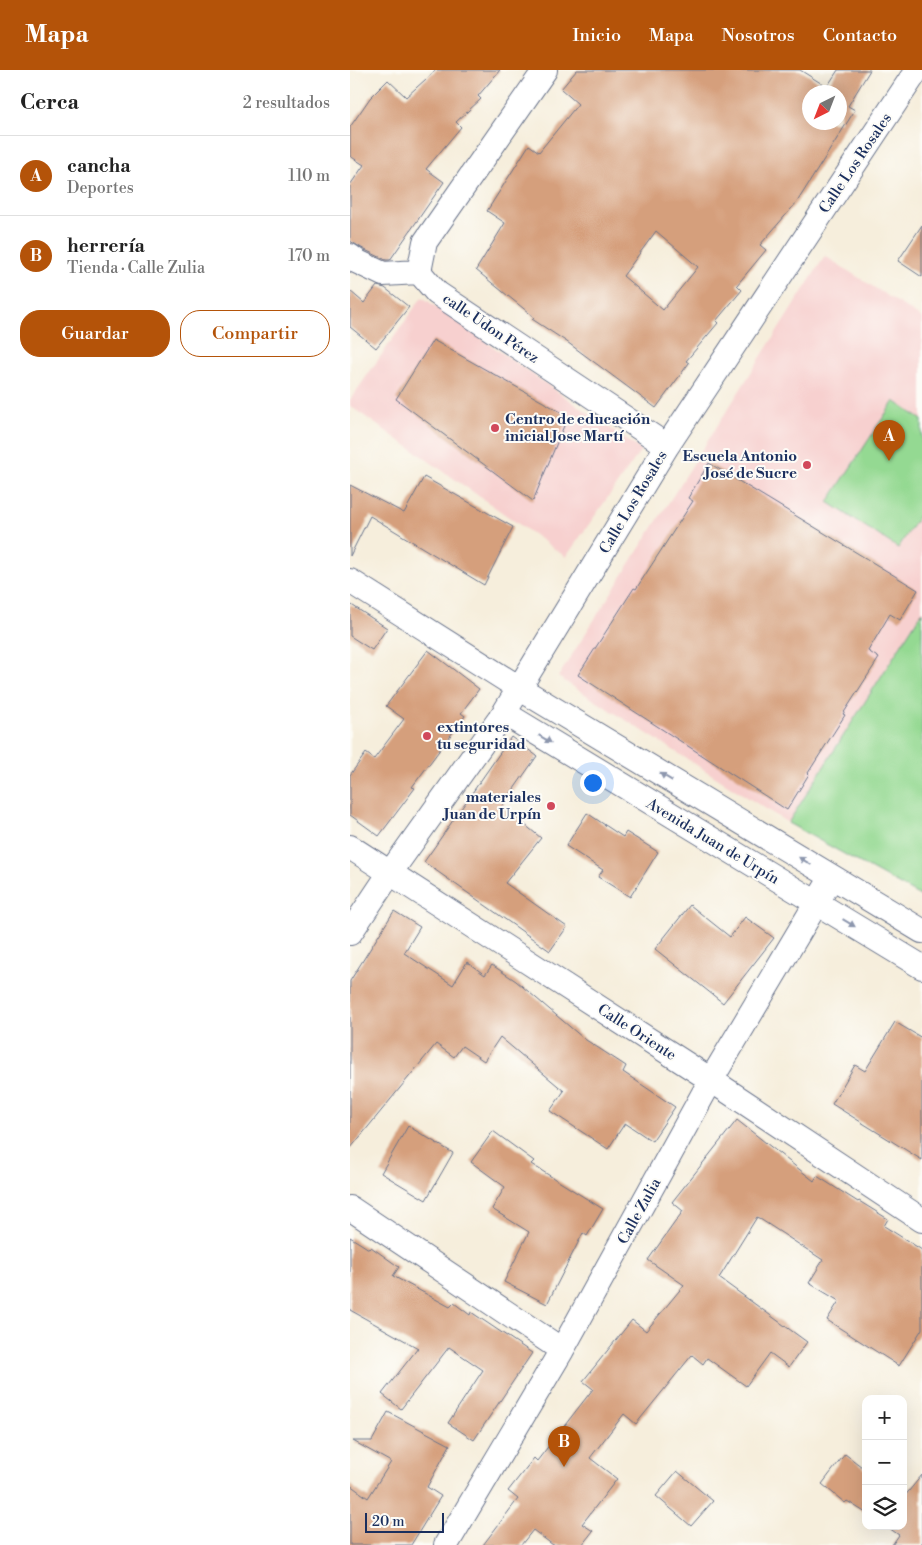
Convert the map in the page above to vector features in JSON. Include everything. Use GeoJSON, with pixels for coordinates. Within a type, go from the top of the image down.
{"type":"FeatureCollection","features":[{"type":"Feature","properties":{"kind":"street"},"geometry":{"type":"LineString","coordinates":[[350,256],[383,274],[419,272],[425,242],[545,70]]}},
{"type":"Feature","properties":{"kind":"street","name":"Calle Los Rosales"},"geometry":{"type":"LineString","coordinates":[[350,933],[390,873],[504,713],[667,446],[914,75]]}},
{"type":"Feature","properties":{"kind":"street","name":"calle Udon Pérez"},"geometry":{"type":"LineString","coordinates":[[419,272],[438,293],[667,446]]}},
{"type":"Feature","properties":{"kind":"street","name":"Avenida Juan de Urpín"},"geometry":{"type":"LineString","coordinates":[[350,581],[519,688],[922,931]]}},
{"type":"Feature","properties":{"kind":"street","name":"Avenida Juan de Urpín"},"geometry":{"type":"LineString","coordinates":[[504,713],[922,967]]}},
{"type":"Feature","properties":{"kind":"street","name":"Calle Oriente"},"geometry":{"type":"LineString","coordinates":[[350,847],[711,1080],[922,1220]]}},
{"type":"Feature","properties":{"kind":"street","name":"Calle Zulia"},"geometry":{"type":"LineString","coordinates":[[446,1545],[562,1350],[711,1080],[832,877]]}},
{"type":"Feature","properties":{"kind":"street"},"geometry":{"type":"LineString","coordinates":[[350,1208],[562,1350]]}},
{"type":"Feature","properties":{"kind":"shaded area","name":"Escuela Antonio José de Sucre"},"geometry":{"type":"Polygon","coordinates":[[[825,256],[922,318],[922,612],[788,823],[558,677],[825,256]]]}},
{"type":"Feature","properties":{"kind":"shaded area","name":"Centro de educación inicial Jose Martí"},"geometry":{"type":"Polygon","coordinates":[[[422,297],[641,450],[566,557],[350,406],[350,400],[422,297]]]}},
{"type":"Feature","properties":{"kind":"green space"},"geometry":{"type":"Polygon","coordinates":[[[894,401],[922,420],[922,511],[898,548],[828,502],[894,401]]]}},
{"type":"Feature","properties":{"kind":"green space"},"geometry":{"type":"Polygon","coordinates":[[[922,612],[922,897],[788,823],[922,612]]]}},
{"type":"Feature","properties":{"kind":"building"},"geometry":{"type":"Polygon","coordinates":[[[436,70],[500,70],[478,96],[481,99],[456,122],[461,127],[426,169],[444,182],[390,260],[386,260],[350,241],[350,185],[364,165],[350,156],[350,127],[370,98],[388,80],[406,97],[436,70]]]}},
{"type":"Feature","properties":{"kind":"building"},"geometry":{"type":"Polygon","coordinates":[[[577,70],[800,70],[824,85],[802,85],[802,130],[842,130],[797,202],[760,245],[766,250],[737,285],[742,290],[716,321],[718,323],[686,361],[689,363],[656,408],[567,342],[532,319],[534,317],[476,270],[505,223],[487,211],[529,145],[539,152],[578,104],[561,89],[577,70]],[[656,231],[623,276],[663,310],[698,267],[656,231]]]}},
{"type":"Feature","properties":{"kind":"building"},"geometry":{"type":"Polygon","coordinates":[[[838,70],[870,70],[848,106],[855,110],[847,123],[847,85],[828,85],[838,70]]]}},
{"type":"Feature","properties":{"kind":"building"},"geometry":{"type":"Polygon","coordinates":[[[922,225],[922,277],[898,261],[922,225]]]}},
{"type":"Feature","properties":{"kind":"building"},"geometry":{"type":"Polygon","coordinates":[[[377,286],[385,288],[409,307],[376,348],[350,327],[350,291],[364,303],[377,286]]]}},
{"type":"Feature","properties":{"kind":"building"},"geometry":{"type":"Polygon","coordinates":[[[433,340],[568,416],[533,501],[396,399],[433,340]]]}},
{"type":"Feature","properties":{"kind":"building"},"geometry":{"type":"Polygon","coordinates":[[[709,463],[918,590],[900,620],[890,614],[868,651],[879,658],[843,714],[845,715],[787,810],[578,675],[693,501],[688,498],[709,463]]]}},
{"type":"Feature","properties":{"kind":"building"},"geometry":{"type":"Polygon","coordinates":[[[424,477],[513,527],[484,585],[370,516],[350,556],[350,485],[404,513],[424,477]]]}},
{"type":"Feature","properties":{"kind":"building"},"geometry":{"type":"Polygon","coordinates":[[[350,604],[387,628],[372,650],[350,636],[350,604]]]}},
{"type":"Feature","properties":{"kind":"building"},"geometry":{"type":"Polygon","coordinates":[[[428,650],[479,689],[461,713],[465,716],[412,787],[415,788],[379,836],[350,815],[350,775],[366,753],[374,759],[404,719],[386,706],[428,650]]]}},
{"type":"Feature","properties":{"kind":"building"},"geometry":{"type":"Polygon","coordinates":[[[511,737],[537,756],[502,806],[541,838],[505,883],[567,927],[550,951],[424,862],[511,737]]]}},
{"type":"Feature","properties":{"kind":"building"},"geometry":{"type":"Polygon","coordinates":[[[587,813],[623,837],[626,832],[658,852],[630,897],[598,877],[603,870],[566,846],[587,813]]]}},
{"type":"Feature","properties":{"kind":"building"},"geometry":{"type":"Polygon","coordinates":[[[690,905],[730,937],[745,917],[774,938],[723,1003],[655,949],[690,905]]]}},
{"type":"Feature","properties":{"kind":"building"},"geometry":{"type":"Polygon","coordinates":[[[394,911],[420,927],[404,953],[453,985],[467,962],[485,975],[492,965],[516,981],[583,1038],[626,1066],[623,1072],[675,1107],[652,1141],[625,1123],[608,1149],[550,1111],[564,1091],[500,1037],[484,1061],[462,1046],[454,1057],[436,1044],[350,1149],[350,981],[394,911]]]}},
{"type":"Feature","properties":{"kind":"building"},"geometry":{"type":"Polygon","coordinates":[[[895,1022],[922,1038],[922,1160],[832,1104],[855,1065],[865,1071],[895,1022]]]}},
{"type":"Feature","properties":{"kind":"building"},"geometry":{"type":"Polygon","coordinates":[[[737,1120],[814,1181],[817,1176],[888,1219],[884,1226],[922,1250],[922,1329],[899,1366],[827,1320],[839,1301],[809,1283],[823,1260],[757,1217],[719,1278],[807,1342],[789,1367],[770,1353],[746,1386],[707,1358],[703,1364],[692,1355],[636,1424],[624,1414],[590,1458],[617,1479],[582,1524],[593,1531],[582,1545],[553,1545],[533,1530],[521,1545],[483,1545],[518,1499],[508,1491],[534,1458],[537,1461],[593,1389],[583,1381],[632,1320],[646,1331],[684,1285],[648,1260],[683,1211],[672,1202],[737,1120]]]}},
{"type":"Feature","properties":{"kind":"building"},"geometry":{"type":"Polygon","coordinates":[[[408,1126],[453,1153],[426,1200],[381,1173],[408,1126]]]}},
{"type":"Feature","properties":{"kind":"building"},"geometry":{"type":"Polygon","coordinates":[[[493,1131],[534,1161],[531,1164],[603,1209],[587,1236],[583,1233],[547,1304],[504,1282],[529,1232],[492,1209],[505,1187],[471,1162],[493,1131]]]}},
{"type":"Feature","properties":{"kind":"building"},"geometry":{"type":"Polygon","coordinates":[[[350,1237],[369,1249],[371,1247],[399,1267],[393,1276],[450,1307],[454,1303],[470,1315],[471,1312],[532,1353],[474,1440],[448,1423],[483,1370],[449,1347],[401,1409],[382,1394],[418,1348],[350,1310],[350,1237]]]}},
{"type":"Feature","properties":{"kind":"building"},"geometry":{"type":"Polygon","coordinates":[[[388,1412],[450,1445],[427,1487],[441,1496],[411,1545],[350,1545],[350,1485],[368,1498],[391,1462],[353,1441],[372,1441],[388,1412]]]}},
{"type":"Feature","properties":{"kind":"building"},"geometry":{"type":"Polygon","coordinates":[[[845,1454],[862,1467],[862,1510],[847,1501],[845,1503],[822,1484],[845,1454]]]}},
{"type":"Feature","properties":{"kind":"building"},"geometry":{"type":"Polygon","coordinates":[[[677,1471],[713,1501],[691,1526],[656,1496],[677,1471]]]}},
{"type":"Feature","properties":{"kind":"building"},"geometry":{"type":"Polygon","coordinates":[[[922,1475],[922,1545],[892,1545],[899,1535],[892,1530],[907,1530],[907,1493],[922,1475]]]}},
{"type":"Feature","properties":{"kind":"place","name":"Centro de educación inicial Jose Martí"},"geometry":{"type":"Point","coordinates":[495,428]}},
{"type":"Feature","properties":{"kind":"place","name":"cancha"},"geometry":{"type":"Point","coordinates":[889,461]}},
{"type":"Feature","properties":{"kind":"place","name":"Escuela Antonio José de Sucre"},"geometry":{"type":"Point","coordinates":[807,465]}},
{"type":"Feature","properties":{"kind":"place","name":"extintores tu seguridad"},"geometry":{"type":"Point","coordinates":[427,736]}},
{"type":"Feature","properties":{"kind":"place","name":"materiales Juan de Urpín"},"geometry":{"type":"Point","coordinates":[551,806]}},
{"type":"Feature","properties":{"kind":"place","name":"herrería"},"geometry":{"type":"Point","coordinates":[564,1467]}}]}
